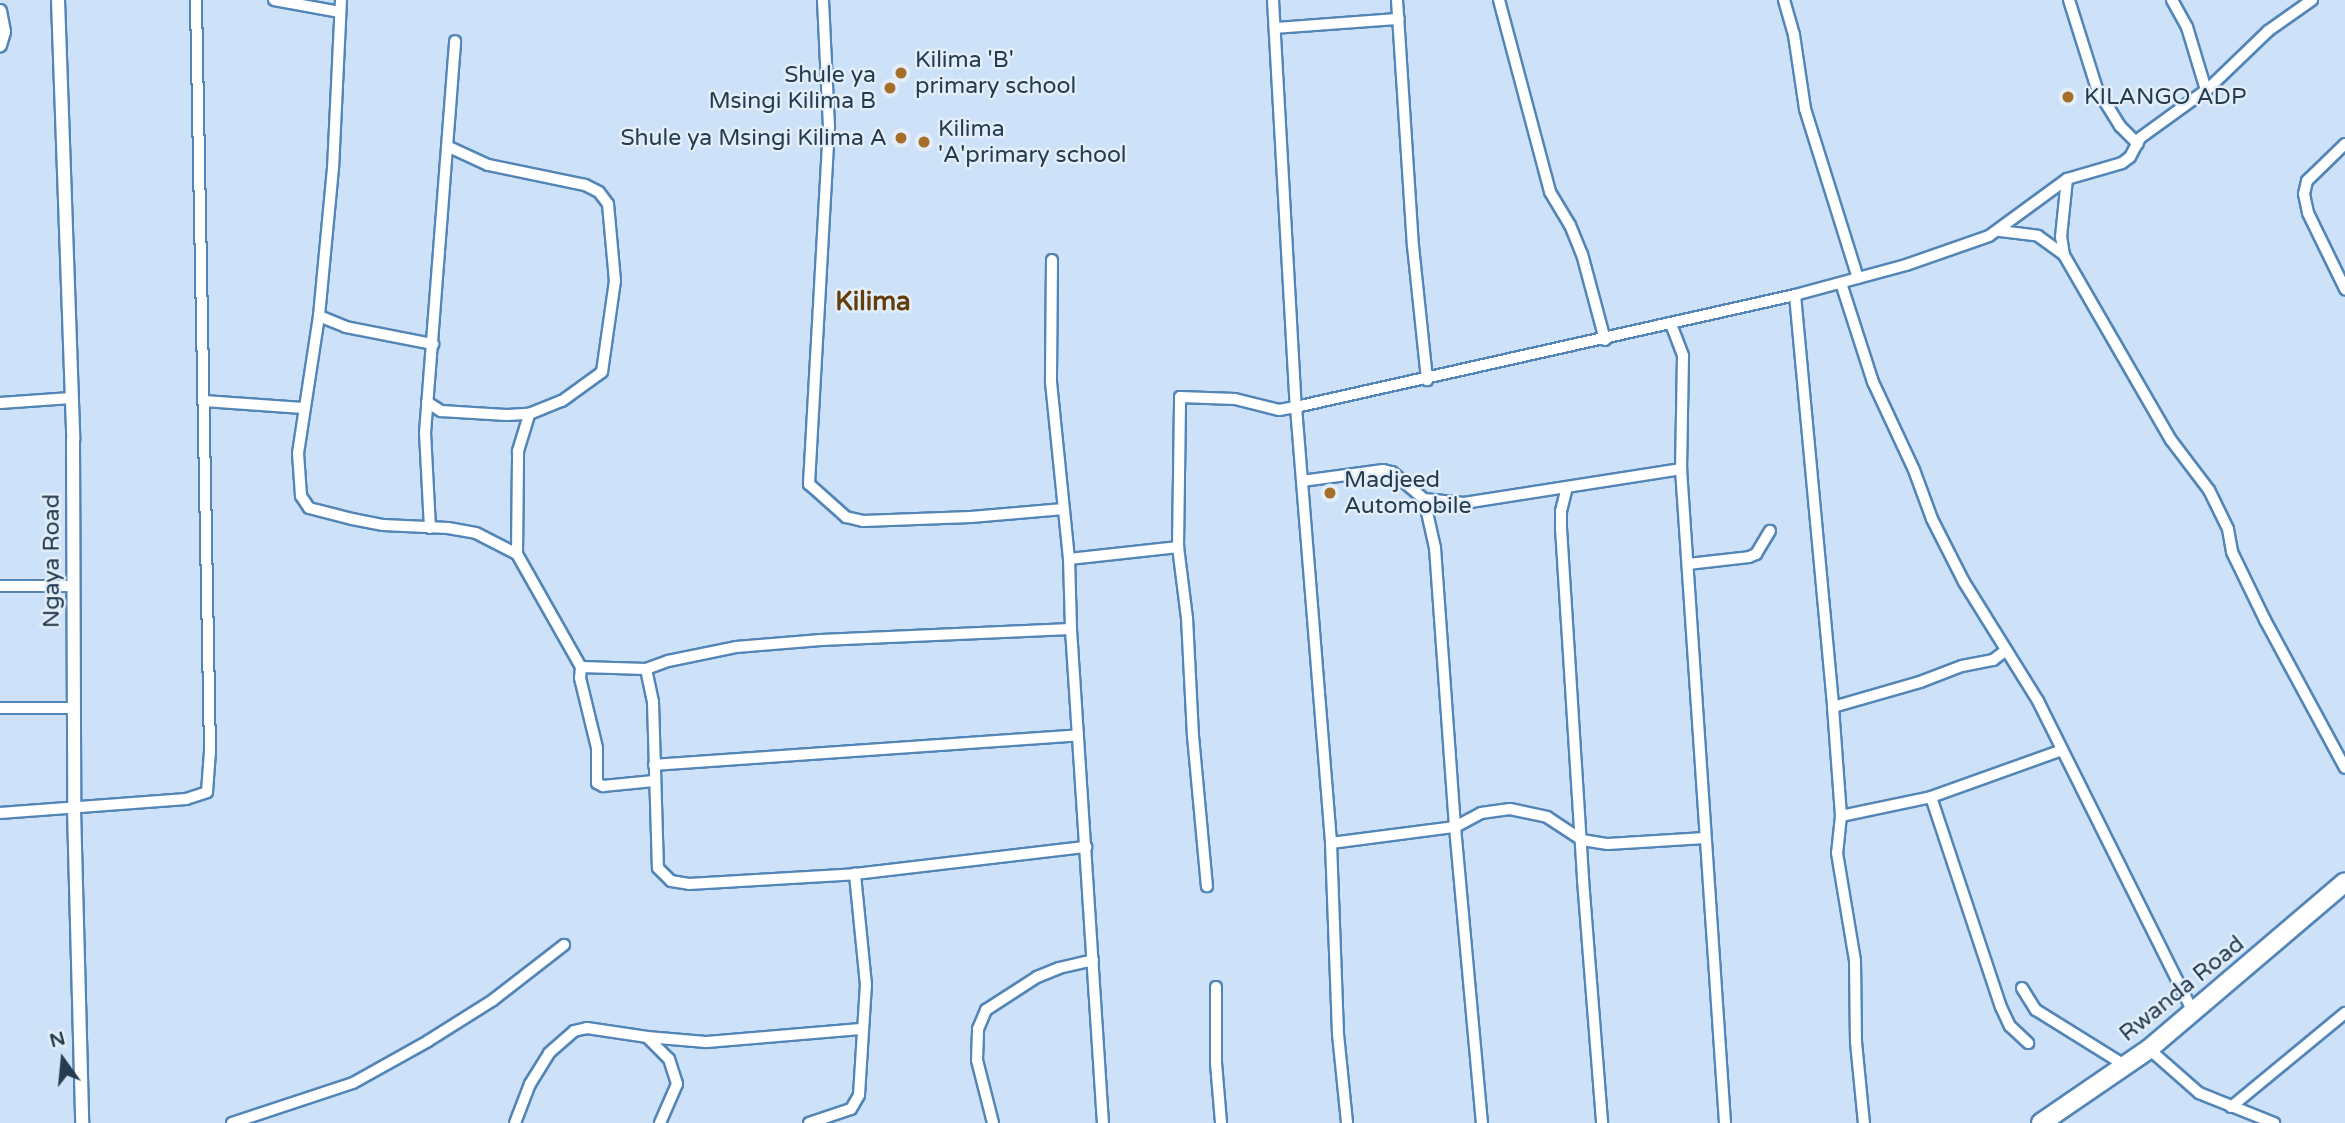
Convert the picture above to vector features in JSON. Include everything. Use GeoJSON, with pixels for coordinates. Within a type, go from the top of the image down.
{"type":"FeatureCollection","features":[{"type":"Feature","properties":{"kind":"highway","name":"Rwanda Road"},"geometry":{"type":"LineString","coordinates":[[2042,1123],[2126,1066],[2194,1014],[2345,882]]}},
{"type":"Feature","properties":{"kind":"street","name":"Ngaya Road"},"geometry":{"type":"LineString","coordinates":[[58,0],[71,398],[74,809],[82,1123]]}},
{"type":"Feature","properties":{"kind":"street"},"geometry":{"type":"LineString","coordinates":[[0,813],[186,799],[207,792],[211,751],[196,125],[196,0]]}},
{"type":"Feature","properties":{"kind":"street"},"geometry":{"type":"LineString","coordinates":[[274,0],[340,12]]}},
{"type":"Feature","properties":{"kind":"street"},"geometry":{"type":"LineString","coordinates":[[341,0],[333,168],[319,316],[303,408],[297,476],[300,496],[310,508],[383,525],[477,533],[517,554]]}},
{"type":"Feature","properties":{"kind":"street"},"geometry":{"type":"LineString","coordinates":[[822,0],[829,125],[809,484],[846,517],[863,521],[971,517],[1064,509]]}},
{"type":"Feature","properties":{"kind":"street"},"geometry":{"type":"LineString","coordinates":[[1273,0],[1296,407],[1331,843],[1338,1034],[1347,1123]]}},
{"type":"Feature","properties":{"kind":"street"},"geometry":{"type":"LineString","coordinates":[[1397,0],[1413,246],[1427,380]]}},
{"type":"Feature","properties":{"kind":"street"},"geometry":{"type":"LineString","coordinates":[[1499,0],[1549,192],[1570,225],[1582,254],[1605,340]]}},
{"type":"Feature","properties":{"kind":"street"},"geometry":{"type":"LineString","coordinates":[[1784,0],[1794,35],[1805,109],[1858,278]]}},
{"type":"Feature","properties":{"kind":"street"},"geometry":{"type":"LineString","coordinates":[[2069,0],[2097,89],[2120,126],[2138,144]]}},
{"type":"Feature","properties":{"kind":"street"},"geometry":{"type":"LineString","coordinates":[[2172,0],[2186,27],[2206,90]]}},
{"type":"Feature","properties":{"kind":"street"},"geometry":{"type":"LineString","coordinates":[[1207,886],[1193,736],[1187,618],[1178,547],[1180,397],[1235,399],[1279,410],[1296,407],[1605,340],[1795,295],[1906,265],[2000,230],[2067,179],[2083,172],[2114,168],[2130,157],[2140,138],[2206,90],[2268,31],[2312,0]]}},
{"type":"Feature","properties":{"kind":"street"},"geometry":{"type":"LineString","coordinates":[[0,11],[4,32],[0,45]]}},
{"type":"Feature","properties":{"kind":"street"},"geometry":{"type":"LineString","coordinates":[[1275,28],[1399,19]]}},
{"type":"Feature","properties":{"kind":"street"},"geometry":{"type":"LineString","coordinates":[[430,528],[425,473],[427,402],[449,147],[455,41]]}},
{"type":"Feature","properties":{"kind":"street"},"geometry":{"type":"LineString","coordinates":[[2345,144],[2307,181],[2304,194],[2308,213],[2345,289]]}},
{"type":"Feature","properties":{"kind":"street"},"geometry":{"type":"LineString","coordinates":[[427,402],[441,411],[529,414],[562,401],[602,372],[615,281],[608,204],[599,192],[585,184],[488,165],[449,147]]}},
{"type":"Feature","properties":{"kind":"street"},"geometry":{"type":"LineString","coordinates":[[2067,179],[2061,237],[2064,255],[2171,440],[2209,490],[2228,529],[2232,552],[2265,620],[2345,768]]}},
{"type":"Feature","properties":{"kind":"street"},"geometry":{"type":"LineString","coordinates":[[2000,230],[2038,236],[2064,255]]}},
{"type":"Feature","properties":{"kind":"street"},"geometry":{"type":"LineString","coordinates":[[1052,260],[1051,382],[1069,559],[1103,1123]]}},
{"type":"Feature","properties":{"kind":"street"},"geometry":{"type":"LineString","coordinates":[[1841,283],[1873,382],[1909,458],[1932,519],[2005,651],[2038,701],[2194,1014]]}},
{"type":"Feature","properties":{"kind":"street"},"geometry":{"type":"LineString","coordinates":[[1795,295],[1833,707],[1841,816],[1837,853],[1855,961],[1856,1042],[1864,1123]]}},
{"type":"Feature","properties":{"kind":"street"},"geometry":{"type":"LineString","coordinates":[[319,316],[356,330],[433,344]]}},
{"type":"Feature","properties":{"kind":"street"},"geometry":{"type":"LineString","coordinates":[[1671,324],[1683,356],[1681,469],[1725,1123]]}},
{"type":"Feature","properties":{"kind":"street"},"geometry":{"type":"LineString","coordinates":[[0,403],[71,398]]}},
{"type":"Feature","properties":{"kind":"street"},"geometry":{"type":"LineString","coordinates":[[204,401],[303,408]]}},
{"type":"Feature","properties":{"kind":"street"},"geometry":{"type":"LineString","coordinates":[[529,414],[519,451],[517,554],[580,667],[580,678],[597,748],[597,783],[603,786],[654,781]]}},
{"type":"Feature","properties":{"kind":"street"},"geometry":{"type":"LineString","coordinates":[[1302,481],[1383,470],[1392,472],[1424,499],[1464,503],[1681,469]]}},
{"type":"Feature","properties":{"kind":"street"},"geometry":{"type":"LineString","coordinates":[[1567,487],[1561,511],[1561,528],[1583,839],[1583,880],[1602,1123]]}},
{"type":"Feature","properties":{"kind":"street"},"geometry":{"type":"LineString","coordinates":[[1424,499],[1435,548],[1455,827],[1482,1123]]}},
{"type":"Feature","properties":{"kind":"street"},"geometry":{"type":"LineString","coordinates":[[1688,564],[1749,557],[1756,554],[1770,531]]}},
{"type":"Feature","properties":{"kind":"street"},"geometry":{"type":"LineString","coordinates":[[1069,559],[1178,547]]}},
{"type":"Feature","properties":{"kind":"street"},"geometry":{"type":"LineString","coordinates":[[0,586],[73,586]]}},
{"type":"Feature","properties":{"kind":"street"},"geometry":{"type":"LineString","coordinates":[[580,667],[646,669],[668,661],[736,647],[1072,629]]}},
{"type":"Feature","properties":{"kind":"street"},"geometry":{"type":"LineString","coordinates":[[1833,707],[1920,682],[1962,666],[1993,660],[2005,651]]}},
{"type":"Feature","properties":{"kind":"street"},"geometry":{"type":"LineString","coordinates":[[646,669],[653,702],[658,868],[671,881],[689,884],[856,874],[1086,847]]}},
{"type":"Feature","properties":{"kind":"street"},"geometry":{"type":"LineString","coordinates":[[0,708],[74,708]]}},
{"type":"Feature","properties":{"kind":"street"},"geometry":{"type":"LineString","coordinates":[[654,765],[1078,736]]}},
{"type":"Feature","properties":{"kind":"street"},"geometry":{"type":"LineString","coordinates":[[1841,816],[1931,797],[2062,750]]}},
{"type":"Feature","properties":{"kind":"street"},"geometry":{"type":"LineString","coordinates":[[1931,797],[2001,1007],[2010,1026],[2028,1043]]}},
{"type":"Feature","properties":{"kind":"street"},"geometry":{"type":"LineString","coordinates":[[1331,843],[1455,827],[1481,813],[1510,808],[1527,810],[1560,823],[1583,839],[1626,844],[1705,838]]}},
{"type":"Feature","properties":{"kind":"street"},"geometry":{"type":"LineString","coordinates":[[809,1123],[851,1109],[859,1095],[861,1029],[866,985],[856,874]]}},
{"type":"Feature","properties":{"kind":"street"},"geometry":{"type":"LineString","coordinates":[[232,1123],[353,1083],[428,1041],[493,1000],[564,945]]}},
{"type":"Feature","properties":{"kind":"street"},"geometry":{"type":"LineString","coordinates":[[993,1123],[977,1060],[978,1029],[986,1010],[1037,977],[1059,968],[1093,960]]}},
{"type":"Feature","properties":{"kind":"street"},"geometry":{"type":"LineString","coordinates":[[1216,987],[1216,1062],[1221,1123]]}},
{"type":"Feature","properties":{"kind":"street"},"geometry":{"type":"LineString","coordinates":[[2022,988],[2036,1010],[2126,1066]]}},
{"type":"Feature","properties":{"kind":"street"},"geometry":{"type":"LineString","coordinates":[[2231,1107],[2345,1013]]}},
{"type":"Feature","properties":{"kind":"street"},"geometry":{"type":"LineString","coordinates":[[515,1123],[530,1084],[549,1053],[574,1031],[587,1028],[706,1042],[861,1029]]}},
{"type":"Feature","properties":{"kind":"street"},"geometry":{"type":"LineString","coordinates":[[647,1037],[673,1065],[677,1084],[660,1123]]}},
{"type":"Feature","properties":{"kind":"street"},"geometry":{"type":"LineString","coordinates":[[2149,1049],[2199,1093],[2274,1123]]}},
{"type":"Feature","properties":{"kind":"place","name":"Kilima 'B' primary school"},"geometry":{"type":"Point","coordinates":[901,73]}},
{"type":"Feature","properties":{"kind":"place","name":"Shule ya Msingi Kilima B"},"geometry":{"type":"Point","coordinates":[890,88]}},
{"type":"Feature","properties":{"kind":"place","name":"KILANGO ADP"},"geometry":{"type":"Point","coordinates":[2068,97]}},
{"type":"Feature","properties":{"kind":"place","name":"Shule ya Msingi Kilima A"},"geometry":{"type":"Point","coordinates":[901,138]}},
{"type":"Feature","properties":{"kind":"place","name":"Kilima 'A'primary school"},"geometry":{"type":"Point","coordinates":[924,142]}},
{"type":"Feature","properties":{"kind":"place","name":"Madjeed Automobile"},"geometry":{"type":"Point","coordinates":[1330,493]}},
{"type":"Feature","properties":{"kind":"district","name":"Kilima"},"geometry":{"type":"Point","coordinates":[873,302]}}]}
